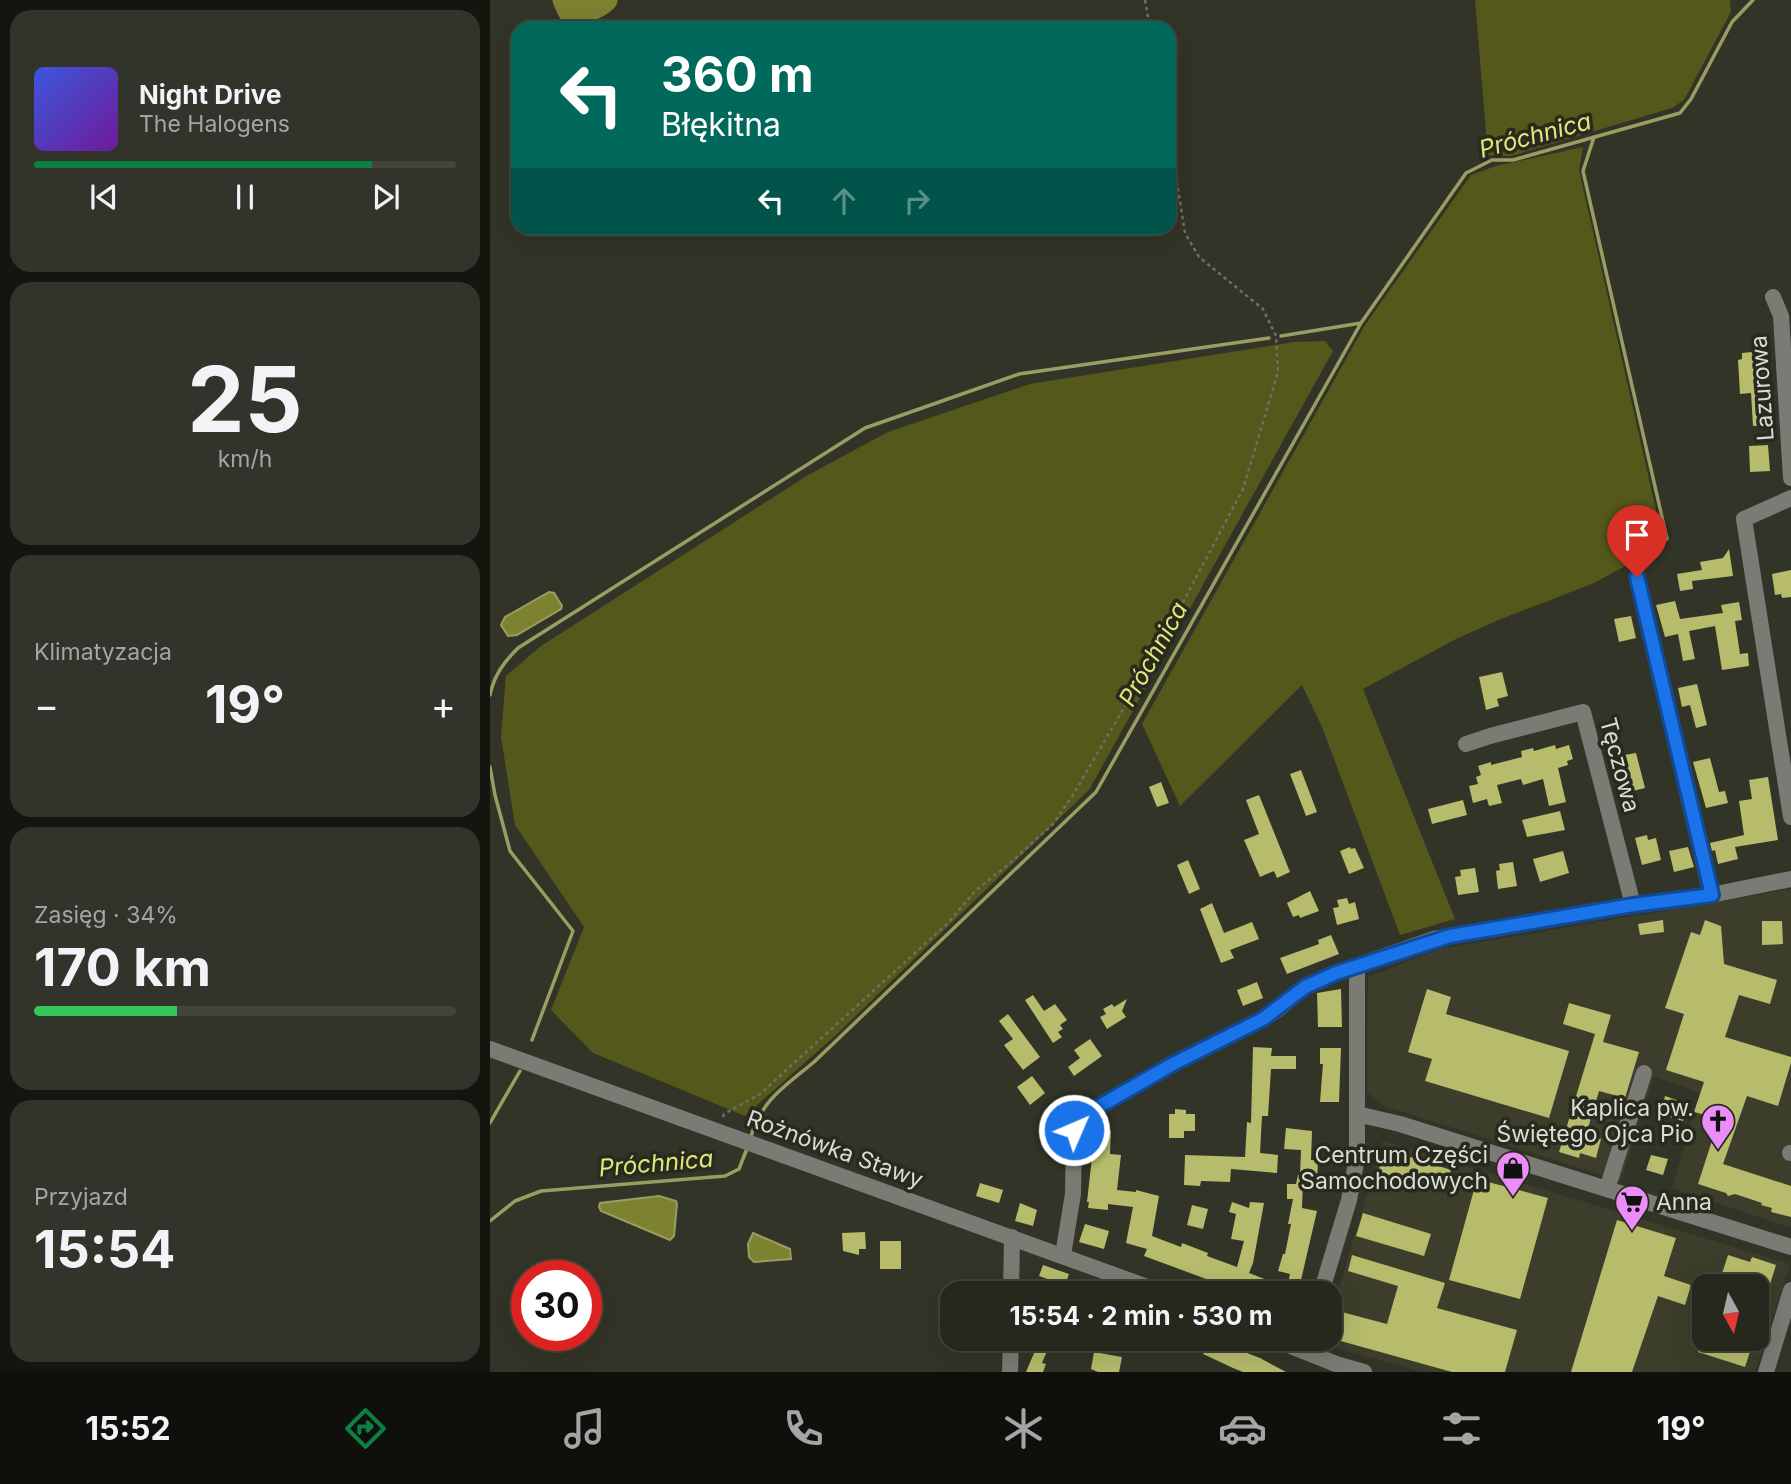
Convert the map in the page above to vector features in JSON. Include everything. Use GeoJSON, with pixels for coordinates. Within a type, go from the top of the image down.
{"type":"FeatureCollection","features":[{"type":"Feature","properties":{"kind":"street","name":"Lazurowa"},"geometry":{"type":"LineString","coordinates":[[1773,297],[1780,316],[1791,478]]}},
{"type":"Feature","properties":{"kind":"street"},"geometry":{"type":"LineString","coordinates":[[1791,498],[1744,519],[1791,817]]}},
{"type":"Feature","properties":{"kind":"street"},"geometry":{"type":"LineString","coordinates":[[1637,577],[1712,895]]}},
{"type":"Feature","properties":{"kind":"street","name":"Tęczowa"},"geometry":{"type":"LineString","coordinates":[[1465,744],[1583,712],[1633,905]]}},
{"type":"Feature","properties":{"kind":"street"},"geometry":{"type":"LineString","coordinates":[[1063,1255],[1073,1194],[1074,1130],[1081,1117],[1173,1064],[1263,1019],[1305,987],[1357,966],[1450,936],[1633,905],[1712,895],[1791,879]]}},
{"type":"Feature","properties":{"kind":"street"},"geometry":{"type":"LineString","coordinates":[[1324,1281],[1356,1169],[1357,966]]}},
{"type":"Feature","properties":{"kind":"street","name":"Rożnówka Stawy"},"geometry":{"type":"LineString","coordinates":[[490,1049],[1132,1281]]}},
{"type":"Feature","properties":{"kind":"street"},"geometry":{"type":"LineString","coordinates":[[1607,1189],[1644,1073]]}},
{"type":"Feature","properties":{"kind":"street"},"geometry":{"type":"LineString","coordinates":[[1357,1114],[1400,1124],[1791,1247]]}},
{"type":"Feature","properties":{"kind":"street"},"geometry":{"type":"LineString","coordinates":[[1011,1281],[1012,1237]]}},
{"type":"Feature","properties":{"kind":"street"},"geometry":{"type":"LineString","coordinates":[[1766,1372],[1791,1290]]}},
{"type":"Feature","properties":{"kind":"street"},"geometry":{"type":"LineString","coordinates":[[1010,1372],[1011,1351]]}},
{"type":"Feature","properties":{"kind":"street"},"geometry":{"type":"LineString","coordinates":[[1314,1351],[1336,1368],[1364,1372]]}},
{"type":"Feature","properties":{"kind":"path"},"geometry":{"type":"LineString","coordinates":[[1145,0],[1149,21]]}},
{"type":"Feature","properties":{"kind":"path"},"geometry":{"type":"LineString","coordinates":[[719,1130],[724,1114],[760,1094],[948,923],[975,891],[1053,824],[1073,795],[1156,653],[1243,489],[1278,372],[1276,336],[1263,309],[1199,257],[1185,233],[1176,177]]}},
{"type":"Feature","properties":{"kind":"shaded area"},"geometry":{"type":"Polygon","coordinates":[[[1475,0],[1730,0],[1731,12],[1684,100],[1672,108],[1511,156],[1488,155],[1475,0]]]}},
{"type":"Feature","properties":{"kind":"shaded area"},"geometry":{"type":"Polygon","coordinates":[[[1583,147],[1579,170],[1664,545],[1594,583],[1456,639],[1363,689],[1455,919],[1400,935],[1322,727],[1302,685],[1180,806],[1142,724],[1365,325],[1471,175],[1496,166],[1583,147]]]}},
{"type":"Feature","properties":{"kind":"shaded area"},"geometry":{"type":"Polygon","coordinates":[[[1325,341],[1333,351],[1089,790],[837,1034],[745,1116],[593,1053],[551,1010],[584,927],[515,825],[501,737],[506,676],[541,646],[808,475],[888,432],[1030,384],[1294,342],[1325,341]]]}},
{"type":"Feature","properties":{"kind":"shaded area"},"geometry":{"type":"Polygon","coordinates":[[[549,592],[554,593],[562,606],[561,609],[517,635],[508,636],[501,625],[505,617],[549,592]]]}},
{"type":"Feature","properties":{"kind":"shaded area"},"geometry":{"type":"Polygon","coordinates":[[[1791,889],[1791,1228],[1672,1188],[1700,1093],[1654,1076],[1621,1181],[1384,1106],[1367,1092],[1368,977],[1440,949],[1791,889]]]}},
{"type":"Feature","properties":{"kind":"shaded area"},"geometry":{"type":"Polygon","coordinates":[[[1383,1141],[1790,1264],[1769,1329],[1769,1274],[1692,1274],[1692,1351],[1762,1351],[1755,1372],[1421,1372],[1342,1350],[1341,1281],[1383,1141]]]}},
{"type":"Feature","properties":{"kind":"shaded area"},"geometry":{"type":"Polygon","coordinates":[[[659,1196],[676,1201],[677,1204],[674,1236],[670,1240],[601,1211],[599,1207],[600,1203],[659,1196]]]}},
{"type":"Feature","properties":{"kind":"shaded area"},"geometry":{"type":"Polygon","coordinates":[[[753,1233],[790,1249],[791,1259],[754,1262],[749,1257],[748,1244],[753,1233]]]}},
{"type":"Feature","properties":{"kind":"building"},"geometry":{"type":"Polygon","coordinates":[[[1762,351],[1762,358],[1767,358],[1767,370],[1763,370],[1765,392],[1771,392],[1773,425],[1753,426],[1751,393],[1740,394],[1738,360],[1742,359],[1742,353],[1762,351]]]}},
{"type":"Feature","properties":{"kind":"building"},"geometry":{"type":"Polygon","coordinates":[[[1768,445],[1770,471],[1750,472],[1749,446],[1768,445]]]}},
{"type":"Feature","properties":{"kind":"building"},"geometry":{"type":"Polygon","coordinates":[[[1729,549],[1733,576],[1692,581],[1693,589],[1680,591],[1677,574],[1702,570],[1700,562],[1723,558],[1729,549]]]}},
{"type":"Feature","properties":{"kind":"building"},"geometry":{"type":"Polygon","coordinates":[[[1791,570],[1791,597],[1782,598],[1781,594],[1775,595],[1772,574],[1791,570]]]}},
{"type":"Feature","properties":{"kind":"building"},"geometry":{"type":"Polygon","coordinates":[[[1675,601],[1680,619],[1723,613],[1721,605],[1739,602],[1742,620],[1735,621],[1740,654],[1748,653],[1749,666],[1722,670],[1715,626],[1689,631],[1695,659],[1683,661],[1678,634],[1665,637],[1656,605],[1675,601]]]}},
{"type":"Feature","properties":{"kind":"building"},"geometry":{"type":"Polygon","coordinates":[[[1631,616],[1636,638],[1619,642],[1614,619],[1631,616]]]}},
{"type":"Feature","properties":{"kind":"building"},"geometry":{"type":"Polygon","coordinates":[[[1502,672],[1508,696],[1497,699],[1499,706],[1486,710],[1479,677],[1502,672]]]}},
{"type":"Feature","properties":{"kind":"building"},"geometry":{"type":"Polygon","coordinates":[[[1697,684],[1707,725],[1696,728],[1690,705],[1682,707],[1678,688],[1697,684]]]}},
{"type":"Feature","properties":{"kind":"building"},"geometry":{"type":"Polygon","coordinates":[[[1555,745],[1556,749],[1569,745],[1573,759],[1567,761],[1568,765],[1558,768],[1566,802],[1549,806],[1543,779],[1523,785],[1521,779],[1497,785],[1502,803],[1489,806],[1487,799],[1473,803],[1469,786],[1478,784],[1476,777],[1481,775],[1478,766],[1522,757],[1521,751],[1533,748],[1534,751],[1555,745]]]}},
{"type":"Feature","properties":{"kind":"building"},"geometry":{"type":"Polygon","coordinates":[[[1636,753],[1645,788],[1633,791],[1624,755],[1636,753]]]}},
{"type":"Feature","properties":{"kind":"building"},"geometry":{"type":"Polygon","coordinates":[[[1710,758],[1719,792],[1725,791],[1728,803],[1706,808],[1693,762],[1710,758]]]}},
{"type":"Feature","properties":{"kind":"building"},"geometry":{"type":"Polygon","coordinates":[[[1301,770],[1317,812],[1306,816],[1290,774],[1301,770]]]}},
{"type":"Feature","properties":{"kind":"building"},"geometry":{"type":"Polygon","coordinates":[[[1768,777],[1778,840],[1735,847],[1738,859],[1718,864],[1715,850],[1712,851],[1710,843],[1744,835],[1739,801],[1752,799],[1749,780],[1768,777]]]}},
{"type":"Feature","properties":{"kind":"building"},"geometry":{"type":"Polygon","coordinates":[[[1161,782],[1169,803],[1157,807],[1149,787],[1161,782]]]}},
{"type":"Feature","properties":{"kind":"building"},"geometry":{"type":"Polygon","coordinates":[[[1259,795],[1290,872],[1277,878],[1274,871],[1260,877],[1244,840],[1259,834],[1246,800],[1259,795]]]}},
{"type":"Feature","properties":{"kind":"building"},"geometry":{"type":"Polygon","coordinates":[[[1463,800],[1467,815],[1432,824],[1428,809],[1463,800]]]}},
{"type":"Feature","properties":{"kind":"building"},"geometry":{"type":"Polygon","coordinates":[[[1560,811],[1565,830],[1527,837],[1522,820],[1560,811]]]}},
{"type":"Feature","properties":{"kind":"building"},"geometry":{"type":"Polygon","coordinates":[[[1647,835],[1648,840],[1656,838],[1661,860],[1642,865],[1635,838],[1647,835]]]}},
{"type":"Feature","properties":{"kind":"building"},"geometry":{"type":"Polygon","coordinates":[[[1688,847],[1694,867],[1674,872],[1669,851],[1688,847]]]}},
{"type":"Feature","properties":{"kind":"building"},"geometry":{"type":"Polygon","coordinates":[[[1355,848],[1364,868],[1349,874],[1340,851],[1355,848]]]}},
{"type":"Feature","properties":{"kind":"building"},"geometry":{"type":"Polygon","coordinates":[[[1563,851],[1569,873],[1540,882],[1533,859],[1563,851]]]}},
{"type":"Feature","properties":{"kind":"building"},"geometry":{"type":"Polygon","coordinates":[[[1188,860],[1200,889],[1189,894],[1177,865],[1188,860]]]}},
{"type":"Feature","properties":{"kind":"building"},"geometry":{"type":"Polygon","coordinates":[[[1513,862],[1517,886],[1498,889],[1496,871],[1500,870],[1499,864],[1513,862]]]}},
{"type":"Feature","properties":{"kind":"building"},"geometry":{"type":"Polygon","coordinates":[[[1475,868],[1479,892],[1458,895],[1455,877],[1461,876],[1460,870],[1475,868]]]}},
{"type":"Feature","properties":{"kind":"building"},"geometry":{"type":"Polygon","coordinates":[[[1310,891],[1319,911],[1300,918],[1299,915],[1293,917],[1287,903],[1310,891]]]}},
{"type":"Feature","properties":{"kind":"building"},"geometry":{"type":"Polygon","coordinates":[[[1347,898],[1349,904],[1355,902],[1359,919],[1337,925],[1333,908],[1339,907],[1337,900],[1347,898]]]}},
{"type":"Feature","properties":{"kind":"building"},"geometry":{"type":"Polygon","coordinates":[[[1212,903],[1224,933],[1252,922],[1259,939],[1230,950],[1234,958],[1221,963],[1200,909],[1212,903]]]}},
{"type":"Feature","properties":{"kind":"building"},"geometry":{"type":"Polygon","coordinates":[[[1663,920],[1664,932],[1640,935],[1638,924],[1663,920]]]}},
{"type":"Feature","properties":{"kind":"building"},"geometry":{"type":"Polygon","coordinates":[[[1705,920],[1721,926],[1724,964],[1777,980],[1770,1004],[1739,995],[1725,1037],[1791,1057],[1791,1063],[1778,1106],[1747,1096],[1723,1164],[1791,1186],[1791,1217],[1771,1212],[1772,1208],[1761,1205],[1762,1203],[1735,1194],[1728,1196],[1698,1184],[1719,1119],[1694,1112],[1704,1082],[1666,1070],[1684,1014],[1665,1008],[1691,932],[1700,935],[1705,920]]]}},
{"type":"Feature","properties":{"kind":"building"},"geometry":{"type":"Polygon","coordinates":[[[1762,921],[1782,921],[1783,944],[1762,945],[1762,921]]]}},
{"type":"Feature","properties":{"kind":"building"},"geometry":{"type":"Polygon","coordinates":[[[1331,935],[1339,954],[1287,974],[1280,958],[1319,944],[1318,940],[1331,935]]]}},
{"type":"Feature","properties":{"kind":"building"},"geometry":{"type":"Polygon","coordinates":[[[1257,982],[1263,998],[1243,1006],[1237,990],[1257,982]]]}},
{"type":"Feature","properties":{"kind":"building"},"geometry":{"type":"Polygon","coordinates":[[[1341,989],[1342,1027],[1318,1027],[1317,993],[1341,989]]]}},
{"type":"Feature","properties":{"kind":"building"},"geometry":{"type":"Polygon","coordinates":[[[1427,989],[1451,997],[1446,1014],[1569,1051],[1549,1118],[1425,1081],[1432,1059],[1408,1052],[1427,989]]]}},
{"type":"Feature","properties":{"kind":"building"},"geometry":{"type":"Polygon","coordinates":[[[1033,995],[1044,1011],[1055,1004],[1067,1020],[1060,1025],[1063,1029],[1058,1032],[1062,1037],[1053,1043],[1025,1000],[1033,995]]]}},
{"type":"Feature","properties":{"kind":"building"},"geometry":{"type":"Polygon","coordinates":[[[1127,999],[1122,1011],[1126,1017],[1107,1029],[1100,1017],[1106,1014],[1103,1009],[1112,1004],[1114,1007],[1127,999]]]}},
{"type":"Feature","properties":{"kind":"building"},"geometry":{"type":"Polygon","coordinates":[[[1569,1003],[1611,1015],[1603,1042],[1639,1052],[1625,1098],[1599,1091],[1586,1135],[1601,1139],[1596,1158],[1580,1153],[1579,1158],[1559,1152],[1595,1034],[1563,1024],[1569,1003]]]}},
{"type":"Feature","properties":{"kind":"building"},"geometry":{"type":"Polygon","coordinates":[[[1008,1014],[1040,1057],[1023,1070],[1004,1045],[1013,1039],[999,1021],[1008,1014]]]}},
{"type":"Feature","properties":{"kind":"building"},"geometry":{"type":"Polygon","coordinates":[[[1090,1039],[1102,1056],[1074,1076],[1068,1067],[1080,1058],[1074,1050],[1090,1039]]]}},
{"type":"Feature","properties":{"kind":"building"},"geometry":{"type":"Polygon","coordinates":[[[1253,1047],[1272,1048],[1271,1056],[1296,1056],[1296,1069],[1271,1069],[1268,1116],[1262,1116],[1260,1153],[1278,1155],[1277,1173],[1231,1169],[1230,1182],[1201,1181],[1200,1186],[1184,1185],[1185,1155],[1245,1157],[1247,1122],[1251,1123],[1253,1047]]]}},
{"type":"Feature","properties":{"kind":"building"},"geometry":{"type":"Polygon","coordinates":[[[1320,1048],[1341,1048],[1339,1102],[1320,1102],[1323,1064],[1320,1064],[1320,1048]]]}},
{"type":"Feature","properties":{"kind":"building"},"geometry":{"type":"Polygon","coordinates":[[[1032,1076],[1045,1093],[1030,1105],[1017,1087],[1032,1076]]]}},
{"type":"Feature","properties":{"kind":"building"},"geometry":{"type":"Polygon","coordinates":[[[1665,1096],[1688,1104],[1683,1121],[1660,1114],[1665,1096]]]}},
{"type":"Feature","properties":{"kind":"building"},"geometry":{"type":"Polygon","coordinates":[[[1175,1109],[1186,1110],[1186,1114],[1195,1114],[1195,1131],[1184,1131],[1184,1138],[1169,1138],[1169,1114],[1175,1114],[1175,1109]]]}},
{"type":"Feature","properties":{"kind":"building"},"geometry":{"type":"Polygon","coordinates":[[[1286,1128],[1312,1131],[1311,1160],[1318,1160],[1317,1180],[1303,1179],[1302,1208],[1317,1211],[1301,1281],[1289,1281],[1290,1274],[1278,1271],[1285,1254],[1291,1224],[1288,1224],[1293,1199],[1287,1199],[1287,1184],[1296,1184],[1300,1175],[1301,1150],[1284,1149],[1286,1128]]]}},
{"type":"Feature","properties":{"kind":"building"},"geometry":{"type":"Polygon","coordinates":[[[1095,1130],[1111,1131],[1110,1154],[1121,1155],[1117,1190],[1136,1190],[1159,1196],[1152,1236],[1181,1247],[1182,1243],[1237,1267],[1244,1241],[1231,1239],[1236,1214],[1229,1212],[1232,1202],[1249,1208],[1250,1202],[1264,1203],[1249,1273],[1267,1281],[1212,1281],[1144,1256],[1147,1249],[1126,1243],[1133,1207],[1108,1204],[1108,1210],[1088,1208],[1095,1130]]]}},
{"type":"Feature","properties":{"kind":"building"},"geometry":{"type":"Polygon","coordinates":[[[1385,1149],[1451,1170],[1445,1192],[1378,1172],[1385,1149]]]}},
{"type":"Feature","properties":{"kind":"building"},"geometry":{"type":"Polygon","coordinates":[[[1651,1155],[1668,1159],[1663,1175],[1646,1170],[1651,1155]]]}},
{"type":"Feature","properties":{"kind":"building"},"geometry":{"type":"Polygon","coordinates":[[[1477,1179],[1548,1198],[1520,1299],[1449,1280],[1477,1179]]]}},
{"type":"Feature","properties":{"kind":"building"},"geometry":{"type":"Polygon","coordinates":[[[980,1183],[1003,1190],[999,1203],[976,1196],[980,1183]]]}},
{"type":"Feature","properties":{"kind":"building"},"geometry":{"type":"Polygon","coordinates":[[[1020,1203],[1037,1210],[1033,1226],[1015,1221],[1020,1203]]]}},
{"type":"Feature","properties":{"kind":"building"},"geometry":{"type":"Polygon","coordinates":[[[1192,1205],[1208,1209],[1203,1229],[1187,1225],[1192,1205]]]}},
{"type":"Feature","properties":{"kind":"building"},"geometry":{"type":"Polygon","coordinates":[[[1363,1213],[1431,1234],[1424,1256],[1356,1236],[1363,1213]]]}},
{"type":"Feature","properties":{"kind":"building"},"geometry":{"type":"Polygon","coordinates":[[[1617,1220],[1676,1238],[1664,1276],[1691,1285],[1685,1305],[1658,1296],[1632,1372],[1571,1372],[1617,1220]]]}},
{"type":"Feature","properties":{"kind":"building"},"geometry":{"type":"Polygon","coordinates":[[[1085,1224],[1109,1231],[1104,1249],[1079,1242],[1085,1224]]]}},
{"type":"Feature","properties":{"kind":"building"},"geometry":{"type":"Polygon","coordinates":[[[865,1232],[866,1249],[859,1249],[859,1255],[843,1251],[842,1233],[865,1232]]]}},
{"type":"Feature","properties":{"kind":"building"},"geometry":{"type":"Polygon","coordinates":[[[880,1241],[901,1241],[901,1269],[880,1269],[880,1241]]]}},
{"type":"Feature","properties":{"kind":"building"},"geometry":{"type":"Polygon","coordinates":[[[1352,1255],[1445,1283],[1437,1308],[1517,1330],[1505,1372],[1452,1372],[1342,1341],[1342,1312],[1387,1324],[1398,1286],[1348,1271],[1352,1255]]]}},
{"type":"Feature","properties":{"kind":"building"},"geometry":{"type":"Polygon","coordinates":[[[1728,1255],[1750,1262],[1752,1257],[1776,1265],[1769,1288],[1769,1274],[1722,1274],[1728,1255]]]}},
{"type":"Feature","properties":{"kind":"building"},"geometry":{"type":"Polygon","coordinates":[[[1043,1265],[1069,1274],[1066,1281],[1053,1281],[1039,1276],[1043,1265]]]}},
{"type":"Feature","properties":{"kind":"building"},"geometry":{"type":"Polygon","coordinates":[[[1035,1351],[1047,1351],[1042,1363],[1046,1364],[1043,1372],[1026,1372],[1035,1351]]]}},
{"type":"Feature","properties":{"kind":"building"},"geometry":{"type":"Polygon","coordinates":[[[1204,1351],[1242,1351],[1286,1372],[1243,1372],[1203,1354],[1204,1351]]]}},
{"type":"Feature","properties":{"kind":"building"},"geometry":{"type":"Polygon","coordinates":[[[1698,1351],[1750,1351],[1745,1367],[1698,1351]]]}},
{"type":"Feature","properties":{"kind":"building"},"geometry":{"type":"Polygon","coordinates":[[[1094,1352],[1122,1357],[1119,1372],[1098,1372],[1091,1369],[1094,1352]]]}},
{"type":"Feature","properties":{"kind":"waterway"},"geometry":{"type":"LineString","coordinates":[[564,0],[569,11],[589,10],[606,0]]}},
{"type":"Feature","properties":{"kind":"waterway","name":"Próchnica"},"geometry":{"type":"LineString","coordinates":[[750,1139],[761,1114],[775,1095],[814,1062],[1096,792],[1361,323],[1466,173],[1492,160],[1513,160],[1680,113],[1691,99],[1732,22],[1753,0]]}},
{"type":"Feature","properties":{"kind":"waterway"},"geometry":{"type":"LineString","coordinates":[[1594,137],[1583,171],[1667,539]]}},
{"type":"Feature","properties":{"kind":"waterway"},"geometry":{"type":"LineString","coordinates":[[1281,336],[1361,323]]}},
{"type":"Feature","properties":{"kind":"waterway"},"geometry":{"type":"LineString","coordinates":[[490,695],[500,669],[518,648],[865,428],[1019,374],[1269,338]]}},
{"type":"Feature","properties":{"kind":"waterway"},"geometry":{"type":"LineString","coordinates":[[490,767],[510,851],[573,931],[532,1040]]}},
{"type":"Feature","properties":{"kind":"waterway"},"geometry":{"type":"LineString","coordinates":[[490,1123],[520,1071]]}},
{"type":"Feature","properties":{"kind":"waterway","name":"Próchnica"},"geometry":{"type":"LineString","coordinates":[[490,1221],[515,1201],[541,1191],[725,1176],[739,1169],[748,1146]]}},
{"type":"Feature","properties":{"kind":"place","name":"Kaplica pw. Świętego Ojca Pio"},"geometry":{"type":"Point","coordinates":[1718,1151]}},
{"type":"Feature","properties":{"kind":"place","name":"Centrum Części Samochodowych"},"geometry":{"type":"Point","coordinates":[1513,1198]}},
{"type":"Feature","properties":{"kind":"place","name":"Anna"},"geometry":{"type":"Point","coordinates":[1632,1232]}},
{"type":"Feature","properties":{"kind":"route"},"geometry":{"type":"LineString","coordinates":[[1074,1130],[1081,1117],[1086,1114],[1173,1064],[1263,1019],[1305,987],[1336,973],[1434,939],[1633,905],[1712,895],[1637,577]]}}]}
